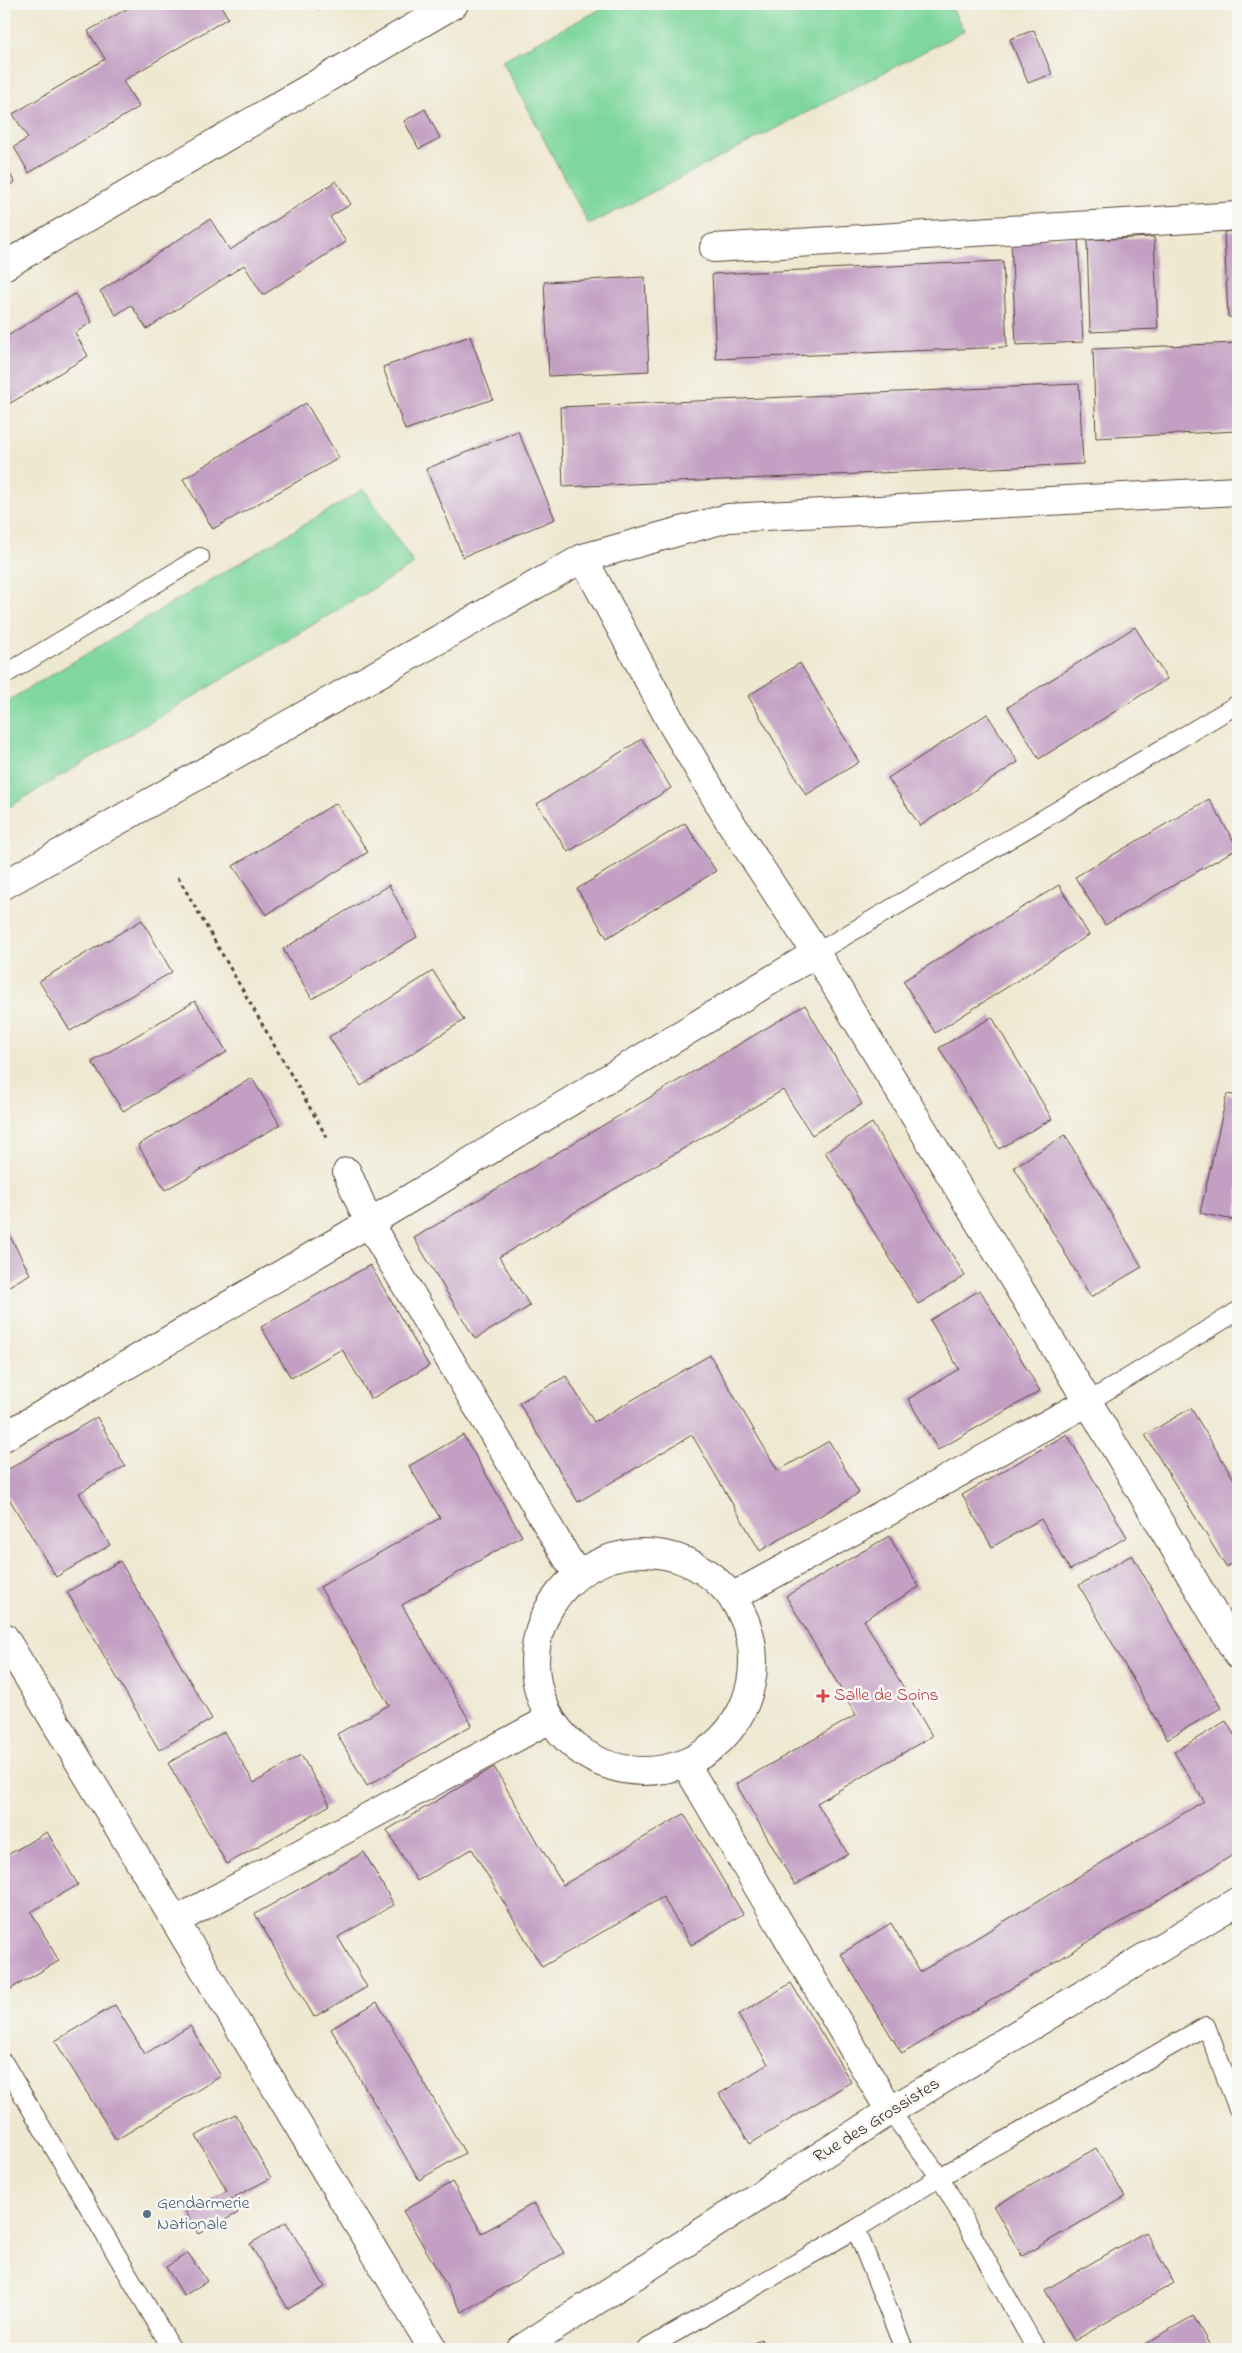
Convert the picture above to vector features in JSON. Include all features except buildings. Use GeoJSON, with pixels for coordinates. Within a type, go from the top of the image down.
{"type":"FeatureCollection","features":[{"type":"Feature","properties":{"kind":"street"},"geometry":{"type":"LineString","coordinates":[[4,266],[454,4]]}},
{"type":"Feature","properties":{"kind":"street"},"geometry":{"type":"LineString","coordinates":[[714,248],[1238,216]]}},
{"type":"Feature","properties":{"kind":"street"},"geometry":{"type":"LineString","coordinates":[[4,885],[582,558],[728,518],[1238,491]]}},
{"type":"Feature","properties":{"kind":"street"},"geometry":{"type":"LineString","coordinates":[[582,558],[676,730],[728,817],[816,953],[1088,1402],[1238,1655]]}},
{"type":"Feature","properties":{"kind":"street"},"geometry":{"type":"LineString","coordinates":[[4,1437],[369,1223],[816,953]]}},
{"type":"Feature","properties":{"kind":"street"},"geometry":{"type":"LineString","coordinates":[[347,1172],[369,1223],[577,1575]]}},
{"type":"Feature","properties":{"kind":"street"},"geometry":{"type":"LineString","coordinates":[[732,1597],[1088,1402]]}},
{"type":"Feature","properties":{"kind":"street"},"geometry":{"type":"LineString","coordinates":[[659,1554],[700,1568],[732,1597],[750,1633],[754,1672],[743,1711],[719,1742],[685,1763],[655,1771],[624,1770],[595,1760],[570,1742],[550,1720],[538,1690],[534,1658],[540,1627],[555,1598],[577,1575],[616,1556],[659,1554]]}},
{"type":"Feature","properties":{"kind":"street"},"geometry":{"type":"LineString","coordinates":[[4,1637],[177,1920],[433,2349]]}},
{"type":"Feature","properties":{"kind":"street"},"geometry":{"type":"LineString","coordinates":[[177,1920],[550,1720]]}},
{"type":"Feature","properties":{"kind":"street"},"geometry":{"type":"LineString","coordinates":[[685,1763],[890,2110]]}},
{"type":"Feature","properties":{"kind":"street","name":"Rue des Grossistes"},"geometry":{"type":"LineString","coordinates":[[521,2349],[890,2110],[1238,1901]]}},
{"type":"Feature","properties":{"kind":"lane"},"geometry":{"type":"LineString","coordinates":[[4,675],[200,557]]}},
{"type":"Feature","properties":{"kind":"lane"},"geometry":{"type":"LineString","coordinates":[[816,953],[1238,704]]}},
{"type":"Feature","properties":{"kind":"lane"},"geometry":{"type":"LineString","coordinates":[[1088,1402],[1238,1311]]}},
{"type":"Feature","properties":{"kind":"lane"},"geometry":{"type":"LineString","coordinates":[[646,2349],[856,2229],[940,2177],[1206,2026],[1238,2109]]}},
{"type":"Feature","properties":{"kind":"lane"},"geometry":{"type":"LineString","coordinates":[[4,2063],[172,2349]]}},
{"type":"Feature","properties":{"kind":"lane"},"geometry":{"type":"LineString","coordinates":[[890,2110],[940,2177],[1036,2349]]}},
{"type":"Feature","properties":{"kind":"lane"},"geometry":{"type":"LineString","coordinates":[[856,2229],[904,2349]]}},
{"type":"Feature","properties":{"kind":"path"},"geometry":{"type":"LineString","coordinates":[[178,877],[347,1172]]}},
{"type":"Feature","properties":{"kind":"green space"},"geometry":{"type":"Polygon","coordinates":[[[611,4],[950,4],[964,31],[589,225],[502,60],[611,4]]]}},
{"type":"Feature","properties":{"kind":"green space"},"geometry":{"type":"Polygon","coordinates":[[[364,489],[414,564],[4,810],[4,703],[364,489]]]}},
{"type":"Feature","properties":{"kind":"place","name":"Salle de Soins"},"geometry":{"type":"Point","coordinates":[823,1696]}},
{"type":"Feature","properties":{"kind":"place","name":"Gendarmerie Nationale"},"geometry":{"type":"Point","coordinates":[147,2214]}}]}
